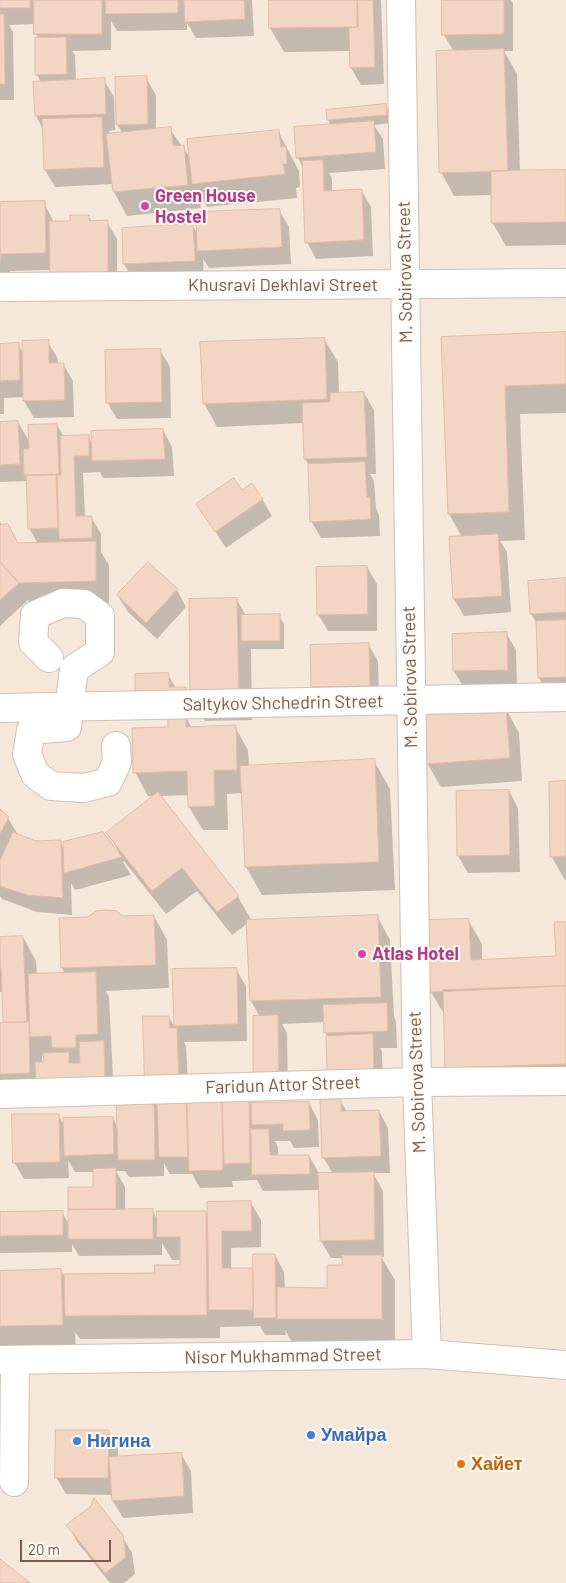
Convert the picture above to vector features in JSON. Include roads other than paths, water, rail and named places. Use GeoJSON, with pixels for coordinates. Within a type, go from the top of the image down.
{"type":"FeatureCollection","features":[{"type":"Feature","properties":{"kind":"street","name":"M. Sobirova Street"},"geometry":{"type":"LineString","coordinates":[[401,0],[417,1082],[426,1354]]}},
{"type":"Feature","properties":{"kind":"street","name":"Khusravi Dekhlavi Street"},"geometry":{"type":"LineString","coordinates":[[0,287],[566,283]]}},
{"type":"Feature","properties":{"kind":"street"},"geometry":{"type":"LineString","coordinates":[[49,658],[33,642],[35,616],[63,603],[84,604],[100,616],[100,652],[74,670],[68,727],[31,730],[27,754],[34,774],[51,786],[84,788],[108,782],[117,762],[116,746]]}},
{"type":"Feature","properties":{"kind":"street","name":"Saltykov Shchedrin Street"},"geometry":{"type":"LineString","coordinates":[[0,708],[566,697]]}},
{"type":"Feature","properties":{"kind":"street","name":"Faridun Attor Street"},"geometry":{"type":"LineString","coordinates":[[0,1094],[417,1082],[566,1081]]}},
{"type":"Feature","properties":{"kind":"street","name":"Nisor Mukhammad Street"},"geometry":{"type":"LineString","coordinates":[[8,1360],[426,1354],[566,1365]]}},
{"type":"Feature","properties":{"kind":"street"},"geometry":{"type":"LineString","coordinates":[[8,1360],[14,1482]]}},
{"type":"Feature","properties":{"kind":"place","name":"Green House Hostel"},"geometry":{"type":"Point","coordinates":[145,206]}},
{"type":"Feature","properties":{"kind":"place","name":"Atlas Hotel"},"geometry":{"type":"Point","coordinates":[362,954]}},
{"type":"Feature","properties":{"kind":"place","name":"Умайра"},"geometry":{"type":"Point","coordinates":[311,1435]}},
{"type":"Feature","properties":{"kind":"place","name":"Нигина"},"geometry":{"type":"Point","coordinates":[77,1441]}},
{"type":"Feature","properties":{"kind":"place","name":"Хайет"},"geometry":{"type":"Point","coordinates":[461,1464]}}]}
